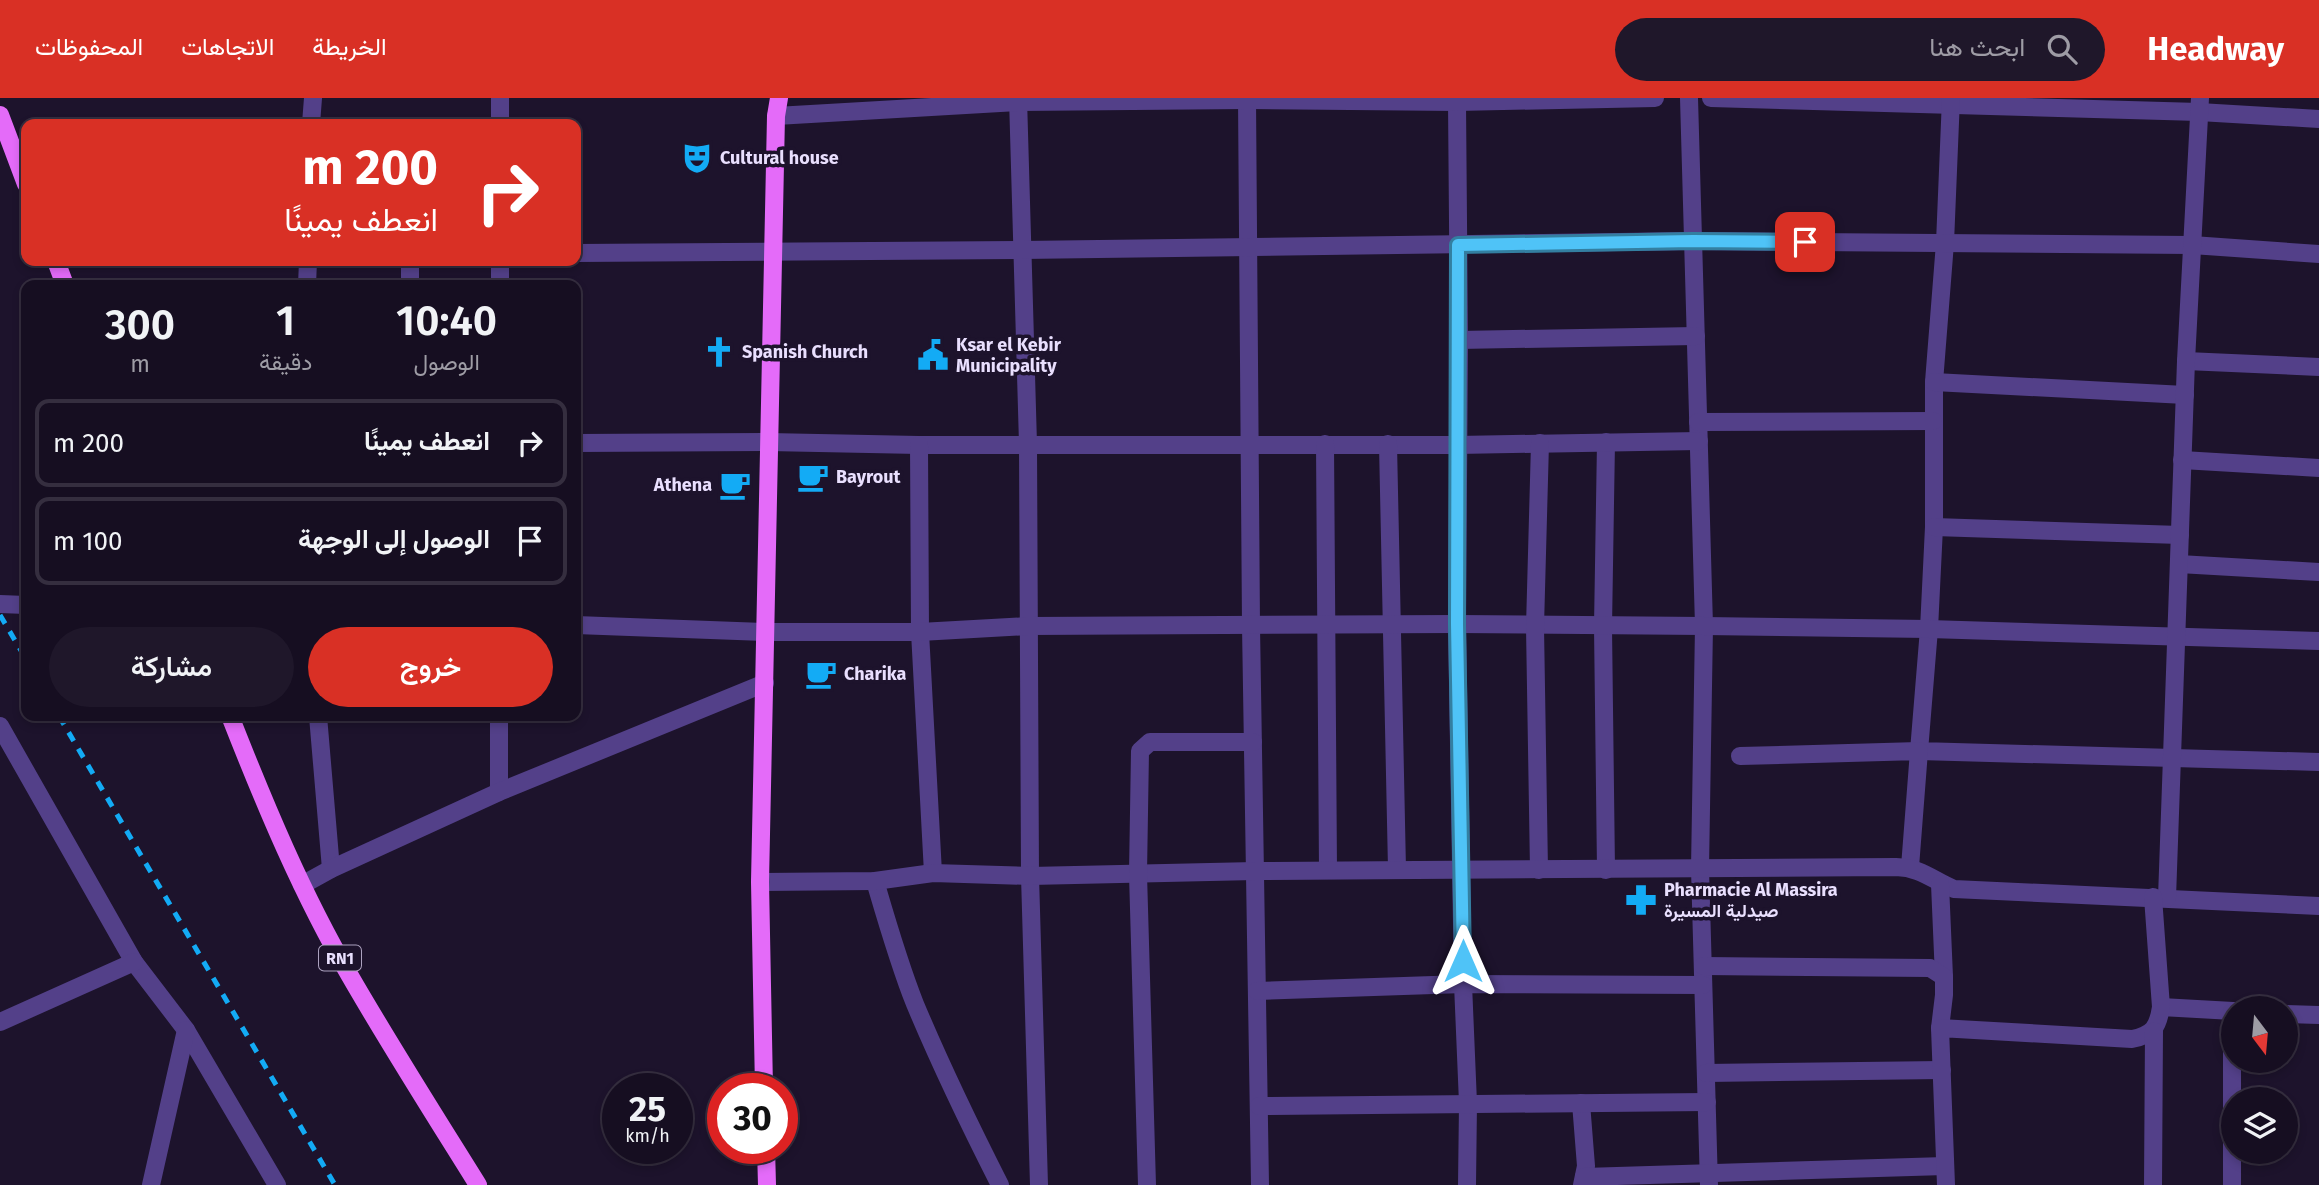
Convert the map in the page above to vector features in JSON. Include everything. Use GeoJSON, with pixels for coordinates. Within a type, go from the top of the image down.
{"type":"FeatureCollection","features":[{"type":"Feature","properties":{"kind":"main road"},"geometry":{"type":"LineString","coordinates":[[765,1073],[760,883],[771,252],[778,107],[771,98]]}},
{"type":"Feature","properties":{"kind":"main road"},"geometry":{"type":"LineString","coordinates":[[0,115],[21,171]]}},
{"type":"Feature","properties":{"kind":"main road","name":"RN1"},"geometry":{"type":"LineString","coordinates":[[232,721],[257,785],[302,885],[349,975],[478,1185]]}},
{"type":"Feature","properties":{"kind":"main road"},"geometry":{"type":"LineString","coordinates":[[766,1164],[767,1185]]}},
{"type":"Feature","properties":{"kind":"street"},"geometry":{"type":"LineString","coordinates":[[311,119],[313,98]]}},
{"type":"Feature","properties":{"kind":"street"},"geometry":{"type":"LineString","coordinates":[[500,98],[500,119]]}},
{"type":"Feature","properties":{"kind":"street"},"geometry":{"type":"LineString","coordinates":[[778,107],[1018,100],[1457,102],[1655,98]]}},
{"type":"Feature","properties":{"kind":"street"},"geometry":{"type":"LineString","coordinates":[[1689,98],[1704,626],[1700,869],[1709,1180]]}},
{"type":"Feature","properties":{"kind":"street"},"geometry":{"type":"LineString","coordinates":[[1711,98],[2200,105],[2319,120]]}},
{"type":"Feature","properties":{"kind":"street"},"geometry":{"type":"LineString","coordinates":[[1247,99],[1251,626],[1260,1185]]}},
{"type":"Feature","properties":{"kind":"street"},"geometry":{"type":"LineString","coordinates":[[1018,100],[1028,444],[1030,876],[1039,1185]]}},
{"type":"Feature","properties":{"kind":"street"},"geometry":{"type":"LineString","coordinates":[[1457,102],[1457,624],[1463,984],[1468,1103],[1467,1185]]}},
{"type":"Feature","properties":{"kind":"street"},"geometry":{"type":"LineString","coordinates":[[1910,867],[1929,629],[1934,527],[1934,382],[1945,243],[1951,102]]}},
{"type":"Feature","properties":{"kind":"street"},"geometry":{"type":"LineString","coordinates":[[1940,1028],[2132,1039],[2154,1031],[2159,1023],[2160,897],[2172,758],[2186,361],[2200,105]]}},
{"type":"Feature","properties":{"kind":"street"},"geometry":{"type":"LineString","coordinates":[[581,253],[1693,241],[2192,245],[2319,254]]}},
{"type":"Feature","properties":{"kind":"street"},"geometry":{"type":"LineString","coordinates":[[1459,340],[1696,336]]}},
{"type":"Feature","properties":{"kind":"street"},"geometry":{"type":"LineString","coordinates":[[2186,361],[2319,367]]}},
{"type":"Feature","properties":{"kind":"street"},"geometry":{"type":"LineString","coordinates":[[1934,382],[2185,394]]}},
{"type":"Feature","properties":{"kind":"street"},"geometry":{"type":"LineString","coordinates":[[1698,422],[1933,421]]}},
{"type":"Feature","properties":{"kind":"street"},"geometry":{"type":"LineString","coordinates":[[581,443],[1457,445],[1699,441]]}},
{"type":"Feature","properties":{"kind":"street"},"geometry":{"type":"LineString","coordinates":[[1606,442],[1603,626],[1606,870]]}},
{"type":"Feature","properties":{"kind":"street"},"geometry":{"type":"LineString","coordinates":[[1539,870],[1535,626],[1540,443]]}},
{"type":"Feature","properties":{"kind":"street"},"geometry":{"type":"LineString","coordinates":[[1325,444],[1328,870]]}},
{"type":"Feature","properties":{"kind":"street"},"geometry":{"type":"LineString","coordinates":[[1388,444],[1397,869]]}},
{"type":"Feature","properties":{"kind":"street"},"geometry":{"type":"LineString","coordinates":[[919,445],[920,632],[933,873]]}},
{"type":"Feature","properties":{"kind":"street"},"geometry":{"type":"LineString","coordinates":[[2182,460],[2319,468]]}},
{"type":"Feature","properties":{"kind":"street"},"geometry":{"type":"LineString","coordinates":[[1934,527],[2180,535]]}},
{"type":"Feature","properties":{"kind":"street"},"geometry":{"type":"LineString","coordinates":[[2179,564],[2319,572]]}},
{"type":"Feature","properties":{"kind":"street"},"geometry":{"type":"LineString","coordinates":[[0,604],[21,605]]}},
{"type":"Feature","properties":{"kind":"street"},"geometry":{"type":"LineString","coordinates":[[581,625],[766,632],[920,632],[1028,626],[1704,626],[1929,629],[2319,641]]}},
{"type":"Feature","properties":{"kind":"street"},"geometry":{"type":"LineString","coordinates":[[302,885],[499,792],[765,682]]}},
{"type":"Feature","properties":{"kind":"street"},"geometry":{"type":"LineString","coordinates":[[318,721],[331,869]]}},
{"type":"Feature","properties":{"kind":"street"},"geometry":{"type":"LineString","coordinates":[[499,721],[499,792]]}},
{"type":"Feature","properties":{"kind":"street"},"geometry":{"type":"LineString","coordinates":[[0,726],[7,757],[134,962],[186,1030],[277,1185]]}},
{"type":"Feature","properties":{"kind":"street"},"geometry":{"type":"LineString","coordinates":[[1147,1185],[1138,874],[1140,751],[1150,742],[1253,742]]}},
{"type":"Feature","properties":{"kind":"street"},"geometry":{"type":"LineString","coordinates":[[1740,756],[1919,751],[2319,762]]}},
{"type":"Feature","properties":{"kind":"street"},"geometry":{"type":"LineString","coordinates":[[760,883],[875,881],[933,873],[1030,876],[1397,869],[1910,867],[1954,889],[2319,906]]}},
{"type":"Feature","properties":{"kind":"street"},"geometry":{"type":"LineString","coordinates":[[875,881],[915,1002],[952,1089],[1000,1185]]}},
{"type":"Feature","properties":{"kind":"street"},"geometry":{"type":"LineString","coordinates":[[1940,884],[1944,977],[1940,1028],[1946,1185]]}},
{"type":"Feature","properties":{"kind":"street"},"geometry":{"type":"LineString","coordinates":[[0,1022],[134,962]]}},
{"type":"Feature","properties":{"kind":"street"},"geometry":{"type":"LineString","coordinates":[[1703,966],[1922,967],[1930,968],[1944,977]]}},
{"type":"Feature","properties":{"kind":"street"},"geometry":{"type":"LineString","coordinates":[[1256,992],[1463,984],[1703,985]]}},
{"type":"Feature","properties":{"kind":"street"},"geometry":{"type":"LineString","coordinates":[[2161,1007],[2221,1010]]}},
{"type":"Feature","properties":{"kind":"street"},"geometry":{"type":"LineString","coordinates":[[2298,1014],[2319,1015]]}},
{"type":"Feature","properties":{"kind":"street"},"geometry":{"type":"LineString","coordinates":[[151,1185],[186,1030]]}},
{"type":"Feature","properties":{"kind":"street"},"geometry":{"type":"LineString","coordinates":[[2153,1185],[2154,1031]]}},
{"type":"Feature","properties":{"kind":"street"},"geometry":{"type":"LineString","coordinates":[[1706,1073],[1942,1070]]}},
{"type":"Feature","properties":{"kind":"street"},"geometry":{"type":"LineString","coordinates":[[2232,1073],[2232,1185]]}},
{"type":"Feature","properties":{"kind":"street"},"geometry":{"type":"LineString","coordinates":[[1259,1106],[1707,1102]]}},
{"type":"Feature","properties":{"kind":"street"},"geometry":{"type":"LineString","coordinates":[[1581,1103],[1586,1166],[1583,1181],[1709,1180],[1945,1166]]}},
{"type":"Feature","properties":{"kind":"railway"},"geometry":{"type":"LineString","coordinates":[[0,615],[21,651]]}},
{"type":"Feature","properties":{"kind":"railway"},"geometry":{"type":"LineString","coordinates":[[62,721],[335,1185]]}},
{"type":"Feature","properties":{"kind":"place","name":"Cultural house"},"geometry":{"type":"Point","coordinates":[697,158]}},
{"type":"Feature","properties":{"kind":"place","name":"Spanish Church"},"geometry":{"type":"Point","coordinates":[719,352]}},
{"type":"Feature","properties":{"kind":"place","name":"Ksar el Kebir Municipality"},"geometry":{"type":"Point","coordinates":[933,355]}},
{"type":"Feature","properties":{"kind":"place","name":"Bayrout"},"geometry":{"type":"Point","coordinates":[813,477]}},
{"type":"Feature","properties":{"kind":"place","name":"Athena"},"geometry":{"type":"Point","coordinates":[735,485]}},
{"type":"Feature","properties":{"kind":"place","name":"Charika"},"geometry":{"type":"Point","coordinates":[821,674]}},
{"type":"Feature","properties":{"kind":"place","name":"Pharmacie Al Massira صيدلية المسيرة"},"geometry":{"type":"Point","coordinates":[1641,900]}},
{"type":"Feature","properties":{"kind":"route"},"geometry":{"type":"LineString","coordinates":[[1463,961],[1457,624],[1458,245],[1805,242]]}}]}
